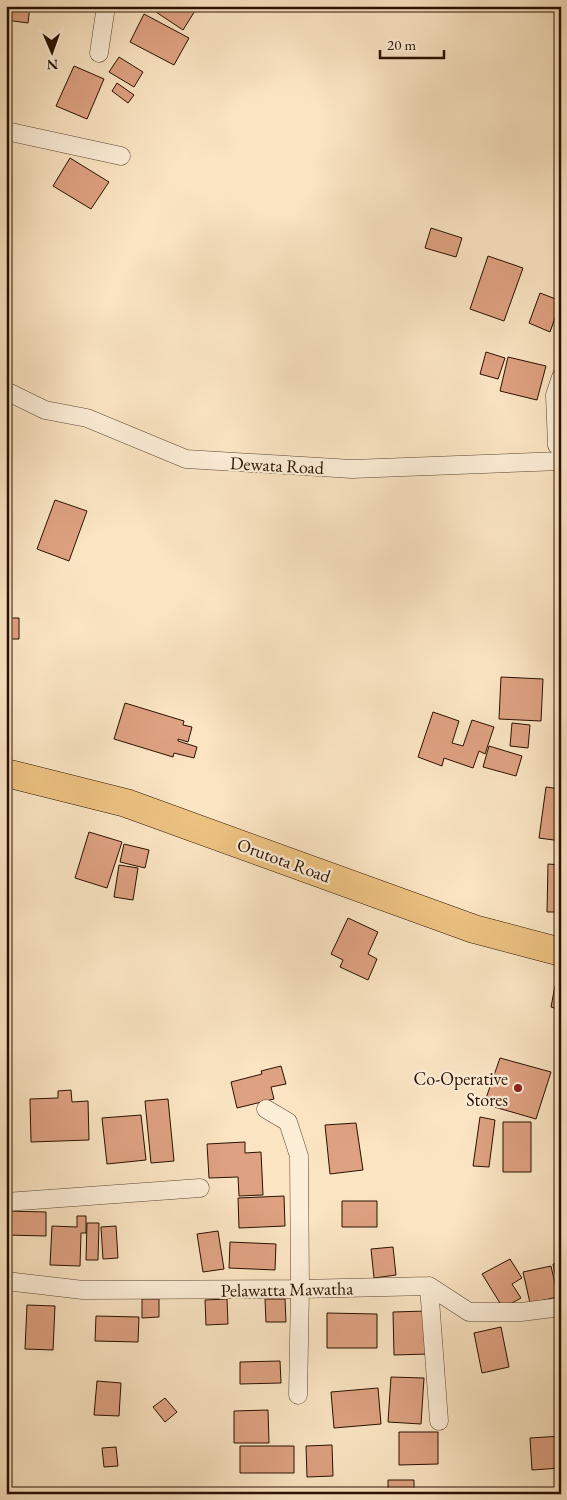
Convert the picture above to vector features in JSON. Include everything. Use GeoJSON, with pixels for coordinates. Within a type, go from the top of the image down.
{"type":"FeatureCollection","features":[{"type":"Feature","properties":{"kind":"main road","name":"Orutota Road"},"geometry":{"type":"LineString","coordinates":[[6,774],[126,803],[474,929],[561,952]]}},
{"type":"Feature","properties":{"kind":"street"},"geometry":{"type":"LineString","coordinates":[[98,53],[106,6]]}},
{"type":"Feature","properties":{"kind":"street"},"geometry":{"type":"LineString","coordinates":[[6,131],[121,156]]}},
{"type":"Feature","properties":{"kind":"street"},"geometry":{"type":"LineString","coordinates":[[561,377],[556,395],[557,445],[561,448]]}},
{"type":"Feature","properties":{"kind":"street","name":"Dewata Road"},"geometry":{"type":"LineString","coordinates":[[6,391],[45,410],[87,418],[186,459],[352,469],[561,461]]}},
{"type":"Feature","properties":{"kind":"street"},"geometry":{"type":"LineString","coordinates":[[266,1109],[288,1122],[299,1156],[300,1289],[298,1395]]}},
{"type":"Feature","properties":{"kind":"street"},"geometry":{"type":"LineString","coordinates":[[6,1202],[200,1188]]}},
{"type":"Feature","properties":{"kind":"street","name":"Pelawatta Mawatha"},"geometry":{"type":"LineString","coordinates":[[6,1281],[83,1290],[300,1289],[429,1286]]}},
{"type":"Feature","properties":{"kind":"street"},"geometry":{"type":"LineString","coordinates":[[429,1286],[469,1312],[521,1312],[561,1307]]}},
{"type":"Feature","properties":{"kind":"street"},"geometry":{"type":"LineString","coordinates":[[429,1286],[439,1421]]}},
{"type":"Feature","properties":{"kind":"building"},"geometry":{"type":"Polygon","coordinates":[[[6,6],[30,6],[28,23],[6,20],[6,6]]]}},
{"type":"Feature","properties":{"kind":"building"},"geometry":{"type":"Polygon","coordinates":[[[147,6],[198,6],[183,30],[147,6]]]}},
{"type":"Feature","properties":{"kind":"building"},"geometry":{"type":"Polygon","coordinates":[[[144,14],[189,38],[174,65],[130,42],[144,14]]]}},
{"type":"Feature","properties":{"kind":"building"},"geometry":{"type":"Polygon","coordinates":[[[119,57],[143,72],[134,87],[109,72],[119,57]]]}},
{"type":"Feature","properties":{"kind":"building"},"geometry":{"type":"Polygon","coordinates":[[[74,66],[104,79],[87,119],[56,106],[74,66]]]}},
{"type":"Feature","properties":{"kind":"building"},"geometry":{"type":"Polygon","coordinates":[[[117,83],[134,95],[128,103],[112,91],[117,83]]]}},
{"type":"Feature","properties":{"kind":"building"},"geometry":{"type":"Polygon","coordinates":[[[70,158],[109,182],[91,209],[53,186],[70,158]]]}},
{"type":"Feature","properties":{"kind":"building"},"geometry":{"type":"Polygon","coordinates":[[[431,228],[462,238],[456,257],[425,248],[431,228]]]}},
{"type":"Feature","properties":{"kind":"building"},"geometry":{"type":"Polygon","coordinates":[[[488,256],[523,268],[504,321],[470,309],[488,256]]]}},
{"type":"Feature","properties":{"kind":"building"},"geometry":{"type":"Polygon","coordinates":[[[540,293],[561,301],[550,332],[529,323],[540,293]]]}},
{"type":"Feature","properties":{"kind":"building"},"geometry":{"type":"Polygon","coordinates":[[[486,352],[505,358],[498,379],[480,374],[486,352]]]}},
{"type":"Feature","properties":{"kind":"building"},"geometry":{"type":"Polygon","coordinates":[[[508,357],[546,366],[537,400],[500,391],[508,357]]]}},
{"type":"Feature","properties":{"kind":"building"},"geometry":{"type":"Polygon","coordinates":[[[55,500],[87,511],[69,561],[37,549],[55,500]]]}},
{"type":"Feature","properties":{"kind":"building"},"geometry":{"type":"Polygon","coordinates":[[[6,618],[19,618],[19,639],[6,639],[6,618]]]}},
{"type":"Feature","properties":{"kind":"building"},"geometry":{"type":"Polygon","coordinates":[[[501,677],[543,679],[541,721],[499,719],[501,677]]]}},
{"type":"Feature","properties":{"kind":"building"},"geometry":{"type":"Polygon","coordinates":[[[125,703],[184,721],[183,725],[192,727],[188,742],[178,739],[178,741],[197,747],[194,758],[174,753],[173,757],[114,739],[125,703]]]}},
{"type":"Feature","properties":{"kind":"building"},"geometry":{"type":"Polygon","coordinates":[[[433,712],[459,721],[452,743],[463,746],[472,720],[494,727],[485,754],[479,751],[473,768],[444,758],[442,766],[418,757],[433,712]]]}},
{"type":"Feature","properties":{"kind":"building"},"geometry":{"type":"Polygon","coordinates":[[[512,723],[530,725],[528,748],[510,746],[512,723]]]}},
{"type":"Feature","properties":{"kind":"building"},"geometry":{"type":"Polygon","coordinates":[[[489,746],[522,756],[516,776],[483,767],[489,746]]]}},
{"type":"Feature","properties":{"kind":"building"},"geometry":{"type":"Polygon","coordinates":[[[546,787],[561,789],[561,841],[539,838],[546,787]]]}},
{"type":"Feature","properties":{"kind":"building"},"geometry":{"type":"Polygon","coordinates":[[[89,832],[122,842],[107,888],[75,878],[89,832]]]}},
{"type":"Feature","properties":{"kind":"building"},"geometry":{"type":"Polygon","coordinates":[[[124,844],[149,850],[145,868],[120,862],[124,844]]]}},
{"type":"Feature","properties":{"kind":"building"},"geometry":{"type":"Polygon","coordinates":[[[548,864],[561,865],[561,912],[547,912],[548,864]]]}},
{"type":"Feature","properties":{"kind":"building"},"geometry":{"type":"Polygon","coordinates":[[[119,865],[138,868],[133,900],[114,897],[119,865]]]}},
{"type":"Feature","properties":{"kind":"building"},"geometry":{"type":"Polygon","coordinates":[[[348,918],[378,932],[368,954],[377,959],[368,980],[340,967],[343,960],[331,954],[348,918]]]}},
{"type":"Feature","properties":{"kind":"building"},"geometry":{"type":"Polygon","coordinates":[[[555,986],[561,987],[561,1010],[551,1007],[555,986]]]}},
{"type":"Feature","properties":{"kind":"building","name":"Co-Operative Stores"},"geometry":{"type":"Polygon","coordinates":[[[500,1058],[551,1072],[536,1119],[484,1104],[500,1058]]]}},
{"type":"Feature","properties":{"kind":"building"},"geometry":{"type":"Polygon","coordinates":[[[281,1066],[286,1084],[271,1087],[274,1099],[237,1108],[231,1082],[262,1074],[261,1071],[281,1066]]]}},
{"type":"Feature","properties":{"kind":"building"},"geometry":{"type":"Polygon","coordinates":[[[71,1090],[72,1102],[88,1101],[89,1140],[31,1142],[30,1099],[58,1098],[58,1091],[71,1090]]]}},
{"type":"Feature","properties":{"kind":"building"},"geometry":{"type":"Polygon","coordinates":[[[168,1099],[174,1161],[151,1163],[145,1101],[168,1099]]]}},
{"type":"Feature","properties":{"kind":"building"},"geometry":{"type":"Polygon","coordinates":[[[141,1115],[146,1160],[107,1164],[102,1118],[141,1115]]]}},
{"type":"Feature","properties":{"kind":"building","name":"Co-Operative Stores"},"geometry":{"type":"Polygon","coordinates":[[[480,1117],[495,1120],[489,1167],[473,1166],[480,1117]]]}},
{"type":"Feature","properties":{"kind":"building"},"geometry":{"type":"Polygon","coordinates":[[[503,1122],[531,1122],[531,1172],[503,1172],[503,1122]]]}},
{"type":"Feature","properties":{"kind":"building"},"geometry":{"type":"Polygon","coordinates":[[[356,1123],[363,1170],[330,1174],[325,1125],[356,1123]]]}},
{"type":"Feature","properties":{"kind":"building"},"geometry":{"type":"Polygon","coordinates":[[[245,1142],[245,1153],[261,1152],[263,1195],[239,1196],[238,1177],[209,1178],[207,1144],[245,1142]]]}},
{"type":"Feature","properties":{"kind":"building"},"geometry":{"type":"Polygon","coordinates":[[[284,1196],[285,1226],[239,1228],[238,1198],[284,1196]]]}},
{"type":"Feature","properties":{"kind":"building"},"geometry":{"type":"Polygon","coordinates":[[[342,1201],[377,1201],[377,1227],[342,1227],[342,1201]]]}},
{"type":"Feature","properties":{"kind":"building"},"geometry":{"type":"Polygon","coordinates":[[[6,1211],[46,1212],[46,1236],[6,1235],[6,1211]]]}},
{"type":"Feature","properties":{"kind":"building"},"geometry":{"type":"Polygon","coordinates":[[[77,1216],[86,1216],[86,1233],[81,1233],[80,1266],[50,1265],[52,1226],[77,1227],[77,1216]]]}},
{"type":"Feature","properties":{"kind":"building"},"geometry":{"type":"Polygon","coordinates":[[[87,1223],[99,1223],[98,1260],[86,1260],[87,1223]]]}},
{"type":"Feature","properties":{"kind":"building"},"geometry":{"type":"Polygon","coordinates":[[[116,1226],[118,1258],[103,1259],[101,1227],[116,1226]]]}},
{"type":"Feature","properties":{"kind":"building"},"geometry":{"type":"Polygon","coordinates":[[[218,1231],[224,1269],[203,1272],[197,1234],[218,1231]]]}},
{"type":"Feature","properties":{"kind":"building"},"geometry":{"type":"Polygon","coordinates":[[[230,1242],[276,1244],[275,1270],[229,1268],[230,1242]]]}},
{"type":"Feature","properties":{"kind":"building"},"geometry":{"type":"Polygon","coordinates":[[[393,1247],[396,1275],[374,1278],[371,1249],[393,1247]]]}},
{"type":"Feature","properties":{"kind":"building"},"geometry":{"type":"Polygon","coordinates":[[[510,1259],[522,1278],[512,1284],[521,1298],[503,1308],[482,1274],[510,1259]]]}},
{"type":"Feature","properties":{"kind":"building"},"geometry":{"type":"Polygon","coordinates":[[[561,1262],[561,1278],[556,1279],[553,1264],[561,1262]]]}},
{"type":"Feature","properties":{"kind":"building"},"geometry":{"type":"Polygon","coordinates":[[[551,1266],[558,1297],[530,1303],[523,1272],[551,1266]]]}},
{"type":"Feature","properties":{"kind":"building"},"geometry":{"type":"Polygon","coordinates":[[[142,1299],[159,1299],[159,1317],[142,1318],[142,1299]]]}},
{"type":"Feature","properties":{"kind":"building"},"geometry":{"type":"Polygon","coordinates":[[[227,1299],[228,1324],[206,1325],[205,1300],[227,1299]]]}},
{"type":"Feature","properties":{"kind":"building"},"geometry":{"type":"Polygon","coordinates":[[[265,1299],[285,1299],[286,1322],[266,1322],[265,1299]]]}},
{"type":"Feature","properties":{"kind":"building"},"geometry":{"type":"Polygon","coordinates":[[[27,1305],[55,1306],[53,1350],[25,1349],[27,1305]]]}},
{"type":"Feature","properties":{"kind":"building"},"geometry":{"type":"Polygon","coordinates":[[[427,1311],[428,1354],[394,1355],[393,1312],[427,1311]]]}},
{"type":"Feature","properties":{"kind":"building"},"geometry":{"type":"Polygon","coordinates":[[[327,1313],[377,1314],[377,1348],[327,1348],[327,1313]]]}},
{"type":"Feature","properties":{"kind":"building"},"geometry":{"type":"Polygon","coordinates":[[[96,1316],[139,1317],[138,1342],[95,1341],[96,1316]]]}},
{"type":"Feature","properties":{"kind":"building"},"geometry":{"type":"Polygon","coordinates":[[[501,1327],[509,1367],[482,1373],[474,1333],[501,1327]]]}},
{"type":"Feature","properties":{"kind":"building"},"geometry":{"type":"Polygon","coordinates":[[[280,1361],[281,1383],[240,1384],[240,1362],[280,1361]]]}},
{"type":"Feature","properties":{"kind":"building"},"geometry":{"type":"Polygon","coordinates":[[[391,1377],[424,1378],[421,1424],[388,1422],[391,1377]]]}},
{"type":"Feature","properties":{"kind":"building"},"geometry":{"type":"Polygon","coordinates":[[[97,1381],[121,1383],[119,1416],[94,1415],[97,1381]]]}},
{"type":"Feature","properties":{"kind":"building"},"geometry":{"type":"Polygon","coordinates":[[[378,1388],[381,1424],[334,1428],[331,1392],[378,1388]]]}},
{"type":"Feature","properties":{"kind":"building"},"geometry":{"type":"Polygon","coordinates":[[[165,1398],[177,1412],[165,1422],[153,1407],[165,1398]]]}},
{"type":"Feature","properties":{"kind":"building"},"geometry":{"type":"Polygon","coordinates":[[[268,1410],[269,1443],[234,1443],[234,1411],[268,1410]]]}},
{"type":"Feature","properties":{"kind":"building"},"geometry":{"type":"Polygon","coordinates":[[[399,1432],[438,1432],[438,1464],[399,1465],[399,1432]]]}},
{"type":"Feature","properties":{"kind":"building"},"geometry":{"type":"Polygon","coordinates":[[[561,1436],[561,1468],[532,1470],[530,1438],[561,1436]]]}},
{"type":"Feature","properties":{"kind":"building"},"geometry":{"type":"Polygon","coordinates":[[[332,1445],[333,1476],[307,1477],[306,1446],[332,1445]]]}},
{"type":"Feature","properties":{"kind":"building"},"geometry":{"type":"Polygon","coordinates":[[[240,1446],[294,1446],[294,1473],[240,1473],[240,1446]]]}},
{"type":"Feature","properties":{"kind":"building"},"geometry":{"type":"Polygon","coordinates":[[[116,1447],[118,1466],[104,1467],[102,1448],[116,1447]]]}},
{"type":"Feature","properties":{"kind":"building"},"geometry":{"type":"Polygon","coordinates":[[[388,1480],[414,1480],[414,1494],[388,1494],[388,1480]]]}},
{"type":"Feature","properties":{"kind":"building"},"geometry":{"type":"Polygon","coordinates":[[[6,1489],[17,1489],[18,1494],[6,1494],[6,1489]]]}},
{"type":"Feature","properties":{"kind":"building"},"geometry":{"type":"Polygon","coordinates":[[[513,1491],[513,1494],[485,1494],[513,1491]]]}},
{"type":"Feature","properties":{"kind":"building"},"geometry":{"type":"Polygon","coordinates":[[[425,1492],[451,1492],[451,1494],[425,1494],[425,1492]]]}},
{"type":"Feature","properties":{"kind":"place","name":"Co-Operative Stores"},"geometry":{"type":"Point","coordinates":[518,1088]}}]}
